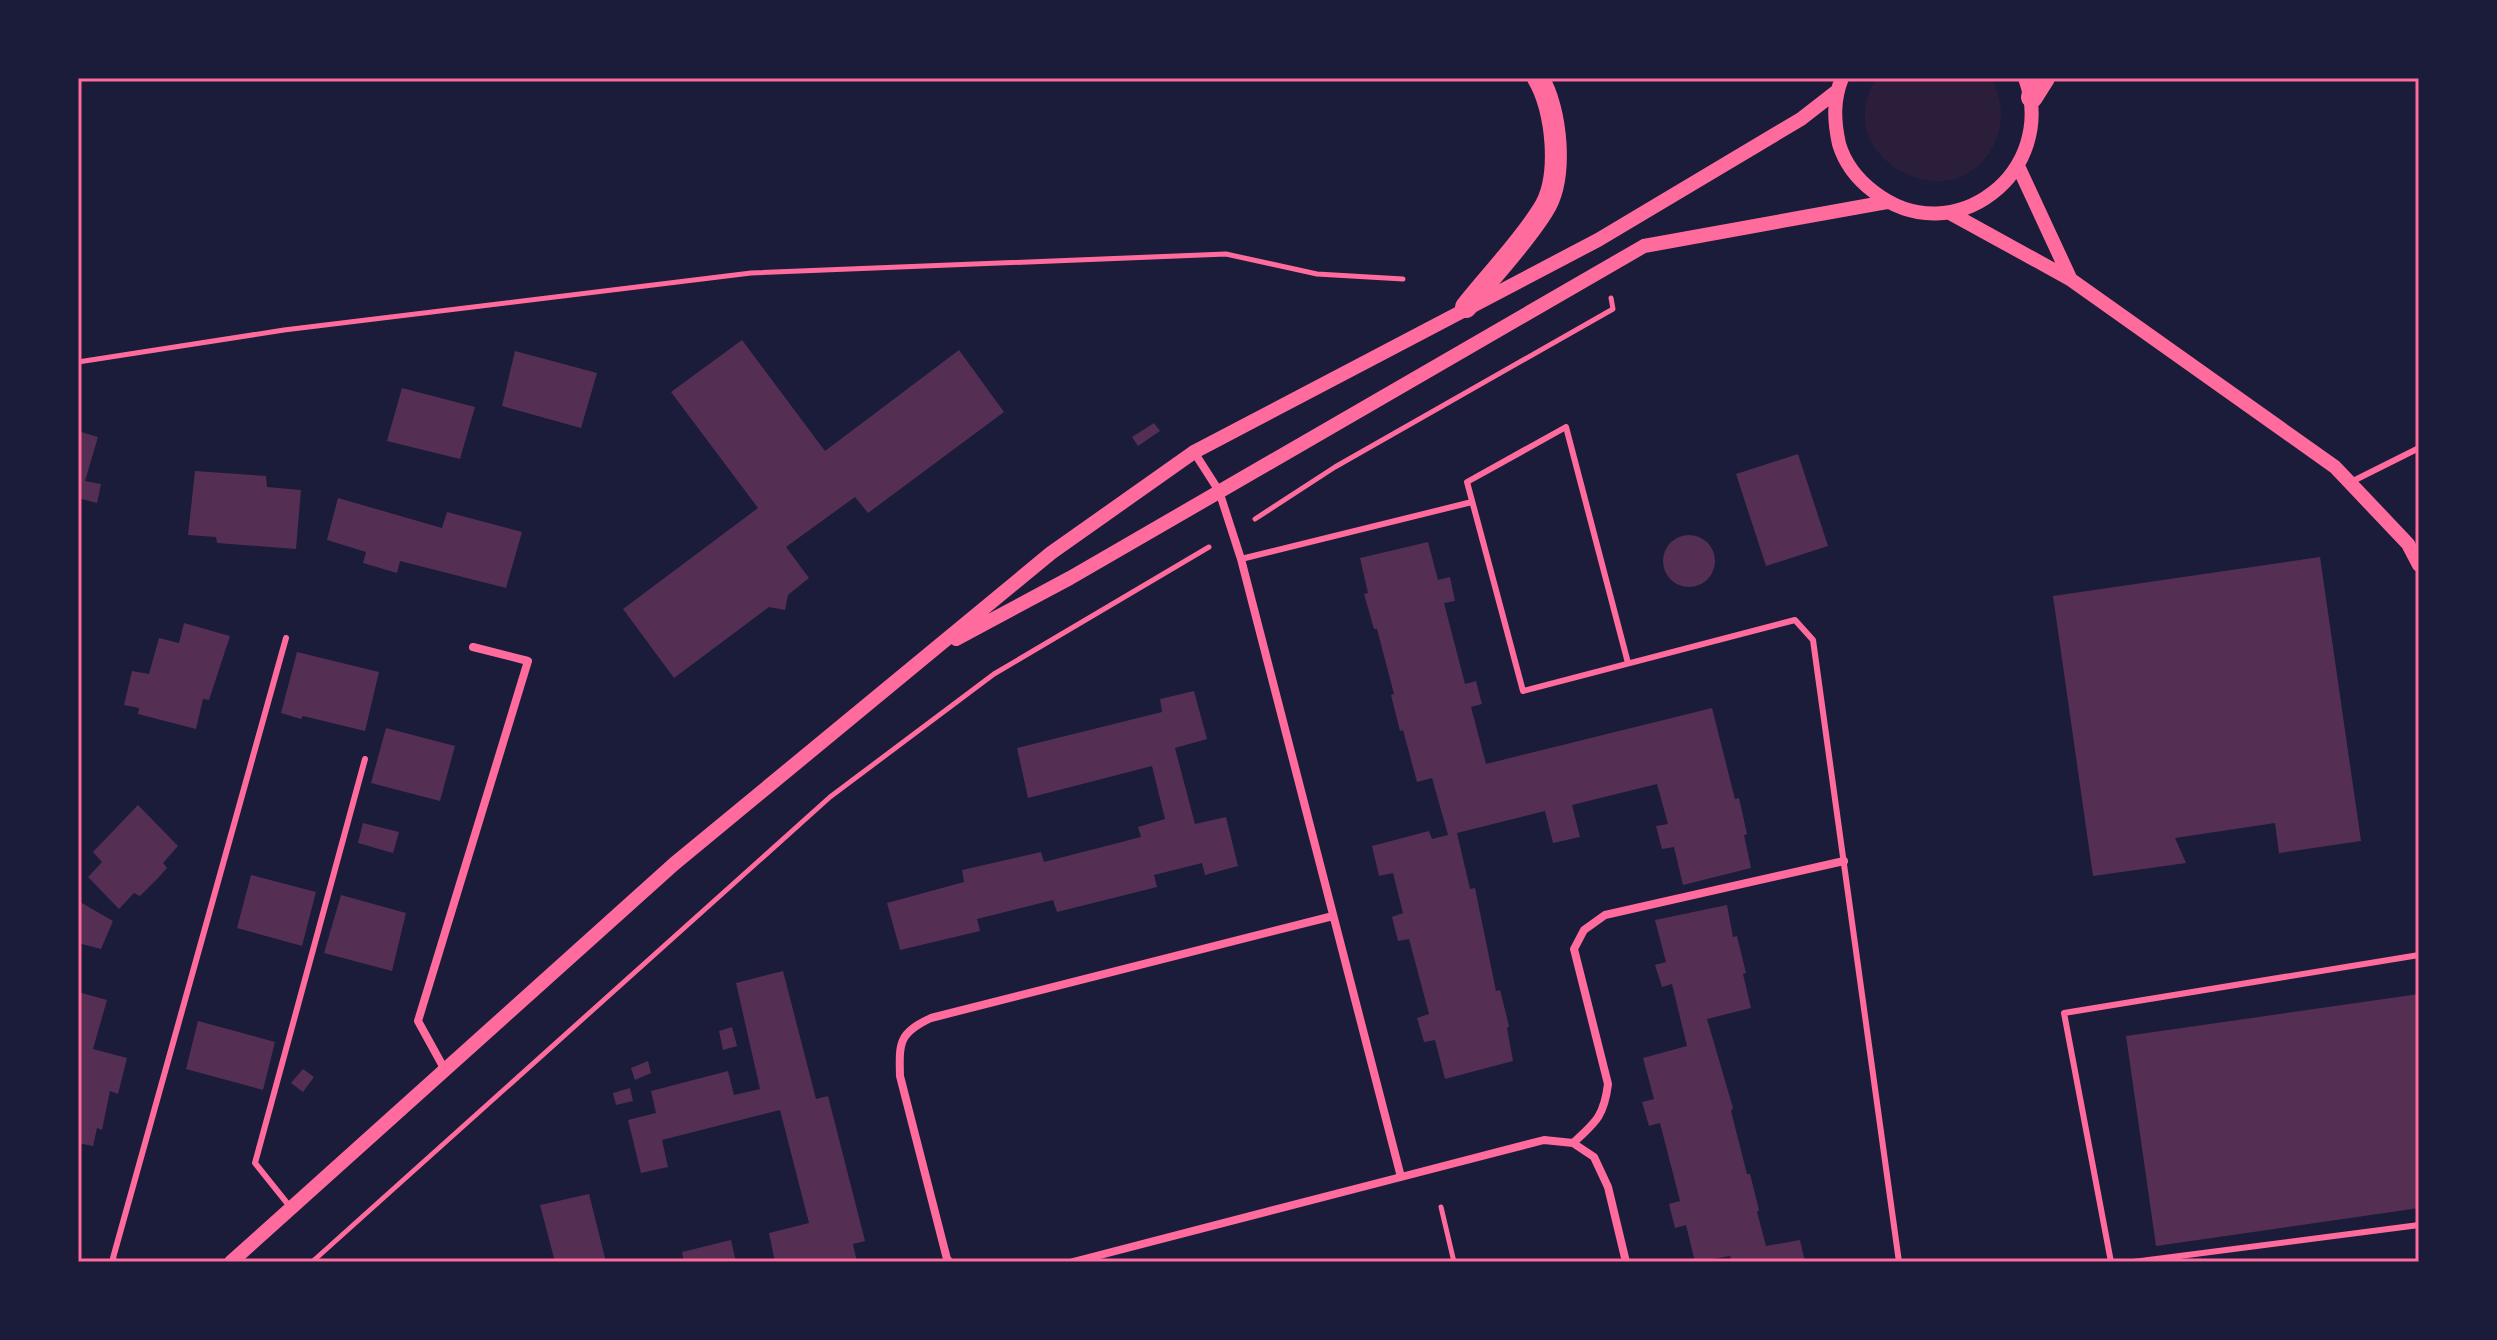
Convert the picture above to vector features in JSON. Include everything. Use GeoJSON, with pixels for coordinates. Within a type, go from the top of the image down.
{"type":"FeatureCollection","features":[{"type":"Feature","properties":{"kind":"highway"},"geometry":{"type":"LineString","coordinates":[[1466,307],[1545,207],[1555,171],[1555,124],[1538,78]]}},
{"type":"Feature","properties":{"kind":"street"},"geometry":{"type":"LineString","coordinates":[[231,1262],[674,864],[1051,553],[1194,452],[1598,240],[1801,119],[1840,84]]}},
{"type":"Feature","properties":{"kind":"street"},"geometry":{"type":"LineString","coordinates":[[1840,84],[1834,124],[1842,155],[1861,182],[1887,202],[1918,212],[1950,213],[1977,204],[2001,188],[2018,166],[2029,144],[2034,84]]}},
{"type":"Feature","properties":{"kind":"street"},"geometry":{"type":"LineString","coordinates":[[2018,166],[2070,279]]}},
{"type":"Feature","properties":{"kind":"street"},"geometry":{"type":"LineString","coordinates":[[928,653],[1070,578],[1644,246],[1887,202]]}},
{"type":"Feature","properties":{"kind":"street"},"geometry":{"type":"LineString","coordinates":[[1950,213],[2070,279],[2335,467],[2408,544],[2419,565]]}},
{"type":"Feature","properties":{"kind":"street"},"geometry":{"type":"LineString","coordinates":[[1194,452],[1219,491],[1241,559],[1401,1177]]}},
{"type":"Feature","properties":{"kind":"street"},"geometry":{"type":"LineString","coordinates":[[445,1070],[418,1021],[528,661],[473,647]]}},
{"type":"Feature","properties":{"kind":"street"},"geometry":{"type":"LineString","coordinates":[[1573,1143],[1600,1119],[1606,1104],[1608,1084],[1574,949],[1584,930],[1605,915],[1844,861]]}},
{"type":"Feature","properties":{"kind":"street"},"geometry":{"type":"LineString","coordinates":[[950,1262],[900,1076],[899,1048],[909,1029],[931,1018],[1333,916]]}},
{"type":"Feature","properties":{"kind":"street"},"geometry":{"type":"LineString","coordinates":[[1073,1262],[1544,1140],[1573,1143],[1594,1157],[1608,1187],[1626,1262]]}},
{"type":"Feature","properties":{"kind":"lane"},"geometry":{"type":"LineString","coordinates":[[1628,663],[1566,427],[1467,482],[1523,691],[1795,620],[1813,640],[1899,1262]]}},
{"type":"Feature","properties":{"kind":"lane"},"geometry":{"type":"LineString","coordinates":[[2349,482],[2419,448]]}},
{"type":"Feature","properties":{"kind":"lane"},"geometry":{"type":"LineString","coordinates":[[1241,559],[1472,502]]}},
{"type":"Feature","properties":{"kind":"lane"},"geometry":{"type":"LineString","coordinates":[[115,1262],[113,1258],[286,638]]}},
{"type":"Feature","properties":{"kind":"lane"},"geometry":{"type":"LineString","coordinates":[[291,1208],[255,1163],[365,759]]}},
{"type":"Feature","properties":{"kind":"lane"},"geometry":{"type":"LineString","coordinates":[[2111,1262],[2064,1013],[2419,955]]}},
{"type":"Feature","properties":{"kind":"lane"},"geometry":{"type":"LineString","coordinates":[[2133,1262],[2419,1225]]}},
{"type":"Feature","properties":{"kind":"path"},"geometry":{"type":"LineString","coordinates":[[78,362],[284,330],[751,273],[1226,254],[1317,274],[1403,279]]}},
{"type":"Feature","properties":{"kind":"path"},"geometry":{"type":"LineString","coordinates":[[312,1262],[830,797],[994,674],[1233,534],[1335,467],[1613,309],[1604,268]]}},
{"type":"Feature","properties":{"kind":"path"},"geometry":{"type":"LineString","coordinates":[[1441,1207],[1454,1262]]}},
{"type":"Feature","properties":{"kind":"shaded area"},"geometry":{"type":"Polygon","coordinates":[[[1877,78],[1990,78],[2001,107],[2001,122],[1997,137],[1980,164],[1956,178],[1929,181],[1904,173],[1882,157],[1868,134],[1865,108],[1877,78]]]}},
{"type":"Feature","properties":{"kind":"building"},"geometry":{"type":"Polygon","coordinates":[[[742,340],[825,451],[959,350],[1004,412],[868,513],[855,497],[786,547],[809,578],[788,595],[785,610],[769,607],[674,678],[623,609],[758,508],[671,392],[742,340]]]}},
{"type":"Feature","properties":{"kind":"building"},"geometry":{"type":"Polygon","coordinates":[[[515,351],[597,373],[581,428],[502,406],[515,351]]]}},
{"type":"Feature","properties":{"kind":"building"},"geometry":{"type":"Polygon","coordinates":[[[402,388],[475,407],[460,459],[387,441],[402,388]]]}},
{"type":"Feature","properties":{"kind":"building"},"geometry":{"type":"Polygon","coordinates":[[[1154,423],[1160,431],[1138,446],[1132,437],[1154,423]]]}},
{"type":"Feature","properties":{"kind":"building"},"geometry":{"type":"Polygon","coordinates":[[[78,431],[98,437],[85,481],[101,484],[97,503],[78,498],[78,431]]]}},
{"type":"Feature","properties":{"kind":"building"},"geometry":{"type":"Polygon","coordinates":[[[1798,454],[1828,546],[1766,566],[1736,474],[1798,454]]]}},
{"type":"Feature","properties":{"kind":"building"},"geometry":{"type":"Polygon","coordinates":[[[195,471],[266,476],[267,487],[301,490],[296,549],[217,543],[216,537],[188,535],[195,471]]]}},
{"type":"Feature","properties":{"kind":"building"},"geometry":{"type":"Polygon","coordinates":[[[338,498],[442,528],[447,512],[522,532],[506,588],[400,561],[397,573],[363,563],[366,552],[327,540],[338,498]]]}},
{"type":"Feature","properties":{"kind":"building"},"geometry":{"type":"Polygon","coordinates":[[[1689,535],[1707,543],[1715,561],[1707,579],[1689,587],[1671,579],[1663,561],[1671,543],[1689,535]]]}},
{"type":"Feature","properties":{"kind":"building"},"geometry":{"type":"Polygon","coordinates":[[[1428,542],[1438,580],[1450,577],[1455,601],[1444,603],[1465,684],[1476,681],[1482,704],[1471,707],[1486,764],[1712,708],[1735,799],[1739,798],[1751,868],[1683,885],[1674,847],[1662,849],[1656,826],[1668,824],[1657,784],[1572,805],[1580,837],[1553,843],[1545,811],[1457,833],[1470,889],[1475,888],[1496,991],[1500,990],[1509,1026],[1513,1061],[1445,1079],[1435,1040],[1424,1042],[1417,1018],[1429,1014],[1409,939],[1398,941],[1392,917],[1403,913],[1393,873],[1379,876],[1372,846],[1429,831],[1432,839],[1448,835],[1432,778],[1417,782],[1403,730],[1400,731],[1377,629],[1374,629],[1364,594],[1368,593],[1360,558],[1428,542]]]}},
{"type":"Feature","properties":{"kind":"building"},"geometry":{"type":"Polygon","coordinates":[[[2320,557],[2361,841],[2279,853],[2275,823],[2175,838],[2186,863],[2093,876],[2053,596],[2320,557]]]}},
{"type":"Feature","properties":{"kind":"building"},"geometry":{"type":"Polygon","coordinates":[[[184,623],[230,636],[209,700],[203,699],[196,729],[138,714],[139,708],[124,705],[132,671],[149,674],[159,638],[179,643],[184,623]]]}},
{"type":"Feature","properties":{"kind":"building"},"geometry":{"type":"Polygon","coordinates":[[[297,652],[379,672],[365,731],[281,713],[297,652]]]}},
{"type":"Feature","properties":{"kind":"building"},"geometry":{"type":"Polygon","coordinates":[[[1194,691],[1207,739],[1175,748],[1195,824],[1226,817],[1238,866],[1205,875],[1202,863],[1154,875],[1157,887],[1057,912],[1053,900],[977,919],[980,931],[900,950],[887,903],[964,882],[962,870],[1041,852],[1044,862],[1141,837],[1138,827],[1165,819],[1152,766],[1028,798],[1017,748],[1162,712],[1160,699],[1194,691]]]}},
{"type":"Feature","properties":{"kind":"building"},"geometry":{"type":"Polygon","coordinates":[[[386,728],[455,746],[440,801],[371,783],[386,728]]]}},
{"type":"Feature","properties":{"kind":"building"},"geometry":{"type":"Polygon","coordinates":[[[138,805],[178,846],[163,863],[167,868],[159,877],[140,896],[134,893],[119,909],[88,877],[102,862],[93,852],[138,805]]]}},
{"type":"Feature","properties":{"kind":"building"},"geometry":{"type":"Polygon","coordinates":[[[363,823],[399,832],[393,853],[358,843],[363,823]]]}},
{"type":"Feature","properties":{"kind":"building"},"geometry":{"type":"Polygon","coordinates":[[[251,875],[316,892],[302,946],[237,928],[251,875]]]}},
{"type":"Feature","properties":{"kind":"building"},"geometry":{"type":"Polygon","coordinates":[[[341,895],[406,913],[392,971],[324,953],[341,895]]]}},
{"type":"Feature","properties":{"kind":"building"},"geometry":{"type":"Polygon","coordinates":[[[80,902],[113,921],[101,949],[78,943],[80,902]]]}},
{"type":"Feature","properties":{"kind":"building"},"geometry":{"type":"Polygon","coordinates":[[[1727,905],[1733,937],[1737,936],[1746,973],[1743,974],[1751,1008],[1707,1019],[1733,1108],[1731,1111],[1747,1174],[1750,1174],[1766,1246],[1800,1240],[1805,1262],[1732,1262],[1730,1256],[1695,1262],[1686,1225],[1675,1228],[1669,1204],[1680,1201],[1660,1123],[1649,1126],[1642,1102],[1654,1099],[1643,1058],[1687,1046],[1672,984],[1662,987],[1655,965],[1666,962],[1655,920],[1727,905]]]}},
{"type":"Feature","properties":{"kind":"building"},"geometry":{"type":"Polygon","coordinates":[[[783,971],[816,1099],[828,1096],[865,1241],[853,1244],[857,1262],[775,1262],[769,1233],[809,1223],[780,1110],[662,1140],[668,1167],[641,1173],[628,1120],[656,1113],[651,1091],[728,1071],[734,1095],[760,1089],[736,983],[783,971]]]}},
{"type":"Feature","properties":{"kind":"building"},"geometry":{"type":"Polygon","coordinates":[[[78,992],[107,1000],[93,1049],[127,1058],[118,1094],[110,1091],[102,1130],[97,1128],[93,1146],[78,1143],[78,992]]]}},
{"type":"Feature","properties":{"kind":"building"},"geometry":{"type":"Polygon","coordinates":[[[2419,994],[2419,1208],[2156,1246],[2126,1036],[2419,994]]]}},
{"type":"Feature","properties":{"kind":"building"},"geometry":{"type":"Polygon","coordinates":[[[198,1021],[275,1042],[263,1090],[186,1069],[198,1021]]]}},
{"type":"Feature","properties":{"kind":"building"},"geometry":{"type":"Polygon","coordinates":[[[732,1027],[737,1046],[723,1050],[719,1031],[732,1027]]]}},
{"type":"Feature","properties":{"kind":"building"},"geometry":{"type":"Polygon","coordinates":[[[648,1061],[651,1073],[635,1080],[631,1068],[648,1061]]]}},
{"type":"Feature","properties":{"kind":"building"},"geometry":{"type":"Polygon","coordinates":[[[303,1069],[314,1077],[303,1092],[291,1083],[303,1069]]]}},
{"type":"Feature","properties":{"kind":"building"},"geometry":{"type":"Polygon","coordinates":[[[630,1088],[633,1101],[616,1105],[613,1093],[630,1088]]]}},
{"type":"Feature","properties":{"kind":"building"},"geometry":{"type":"Polygon","coordinates":[[[589,1194],[606,1262],[555,1262],[540,1205],[589,1194]]]}},
{"type":"Feature","properties":{"kind":"building"},"geometry":{"type":"Polygon","coordinates":[[[731,1240],[736,1262],[684,1262],[682,1252],[731,1240]]]}}]}
